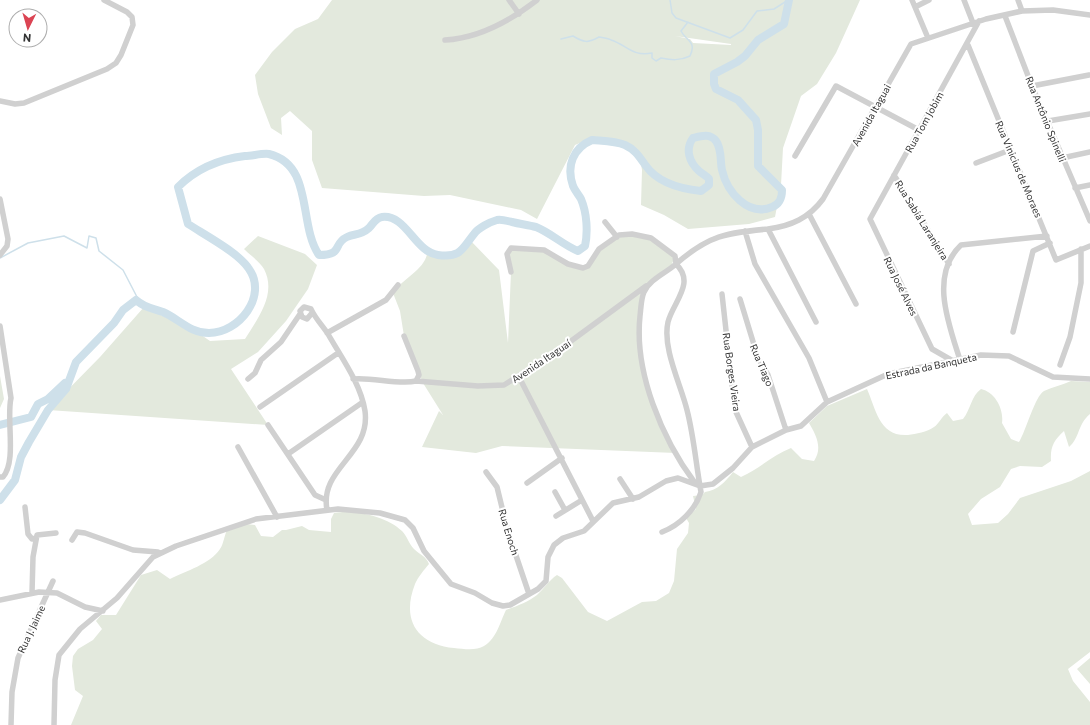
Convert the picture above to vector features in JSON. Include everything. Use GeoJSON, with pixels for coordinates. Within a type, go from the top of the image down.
{"type":"FeatureCollection","features":[{"type":"Feature","properties":{"kind":"street"},"geometry":{"type":"LineString","coordinates":[[0,101],[14,104],[24,103],[107,69],[116,63],[133,25],[132,17],[127,12],[104,0]]}},
{"type":"Feature","properties":{"kind":"street"},"geometry":{"type":"LineString","coordinates":[[509,0],[519,14]]}},
{"type":"Feature","properties":{"kind":"street"},"geometry":{"type":"LineString","coordinates":[[445,40],[476,34],[506,22],[537,0]]}},
{"type":"Feature","properties":{"kind":"street"},"geometry":{"type":"LineString","coordinates":[[912,0],[928,38]]}},
{"type":"Feature","properties":{"kind":"street"},"geometry":{"type":"LineString","coordinates":[[915,7],[929,0]]}},
{"type":"Feature","properties":{"kind":"street"},"geometry":{"type":"LineString","coordinates":[[964,0],[973,23]]}},
{"type":"Feature","properties":{"kind":"street"},"geometry":{"type":"LineString","coordinates":[[1018,0],[1022,11]]}},
{"type":"Feature","properties":{"kind":"street","name":"Avenida Itaguai"},"geometry":{"type":"LineString","coordinates":[[768,229],[785,227],[800,221],[824,199],[911,44],[979,21],[1022,11],[1053,10],[1090,15]]}},
{"type":"Feature","properties":{"kind":"street","name":"Rua Antônio Spinelli"},"geometry":{"type":"LineString","coordinates":[[1005,16],[1032,86],[1090,221]]}},
{"type":"Feature","properties":{"kind":"street","name":"Rua Tom Jobim"},"geometry":{"type":"LineString","coordinates":[[870,222],[871,215],[968,44],[979,21]]}},
{"type":"Feature","properties":{"kind":"street","name":"Rua Vinicius de Moraes"},"geometry":{"type":"LineString","coordinates":[[968,44],[1056,260],[1090,246]]}},
{"type":"Feature","properties":{"kind":"street"},"geometry":{"type":"LineString","coordinates":[[1032,86],[1089,75]]}},
{"type":"Feature","properties":{"kind":"street"},"geometry":{"type":"LineString","coordinates":[[795,156],[836,86],[919,130]]}},
{"type":"Feature","properties":{"kind":"street"},"geometry":{"type":"LineString","coordinates":[[1048,121],[1090,114]]}},
{"type":"Feature","properties":{"kind":"street"},"geometry":{"type":"LineString","coordinates":[[976,162],[1010,150]]}},
{"type":"Feature","properties":{"kind":"street"},"geometry":{"type":"LineString","coordinates":[[1062,158],[1090,152]]}},
{"type":"Feature","properties":{"kind":"street","name":"Rua Sabiá Laranjeira"},"geometry":{"type":"LineString","coordinates":[[894,175],[949,264]]}},
{"type":"Feature","properties":{"kind":"street"},"geometry":{"type":"LineString","coordinates":[[1075,188],[1090,185]]}},
{"type":"Feature","properties":{"kind":"street"},"geometry":{"type":"LineString","coordinates":[[0,199],[8,239],[7,246],[0,255]]}},
{"type":"Feature","properties":{"kind":"street"},"geometry":{"type":"LineString","coordinates":[[809,214],[856,304]]}},
{"type":"Feature","properties":{"kind":"street"},"geometry":{"type":"LineString","coordinates":[[605,222],[617,237]]}},
{"type":"Feature","properties":{"kind":"street","name":"Rua José Alves"},"geometry":{"type":"LineString","coordinates":[[870,222],[932,349],[953,361]]}},
{"type":"Feature","properties":{"kind":"street"},"geometry":{"type":"LineString","coordinates":[[676,264],[709,240],[729,233],[768,229],[816,322]]}},
{"type":"Feature","properties":{"kind":"street"},"geometry":{"type":"LineString","coordinates":[[745,231],[755,264],[809,358],[827,402]]}},
{"type":"Feature","properties":{"kind":"street"},"geometry":{"type":"LineString","coordinates":[[512,272],[507,254],[511,248],[544,250],[568,264],[583,268],[588,266],[599,249],[617,237],[632,234],[651,238],[675,256],[676,264],[683,271],[684,277],[678,302],[669,319],[667,334],[682,396],[687,409],[698,485]]}},
{"type":"Feature","properties":{"kind":"street","name":"Rua Sabiá Laranjeira"},"geometry":{"type":"LineString","coordinates":[[960,360],[944,308],[944,290],[949,264],[953,253],[961,245],[1047,236]]}},
{"type":"Feature","properties":{"kind":"street"},"geometry":{"type":"LineString","coordinates":[[1013,332],[1034,251],[1050,243]]}},
{"type":"Feature","properties":{"kind":"street"},"geometry":{"type":"LineString","coordinates":[[1060,366],[1070,337],[1081,283],[1081,249]]}},
{"type":"Feature","properties":{"kind":"street","name":"Avenida Itaguaí"},"geometry":{"type":"LineString","coordinates":[[416,381],[478,386],[504,385],[519,377],[676,264]]}},
{"type":"Feature","properties":{"kind":"street"},"geometry":{"type":"LineString","coordinates":[[650,284],[642,298],[640,314],[639,329],[642,362],[656,412],[676,453],[698,485],[701,492],[698,502],[689,512],[673,528],[662,532]]}},
{"type":"Feature","properties":{"kind":"street"},"geometry":{"type":"LineString","coordinates":[[327,333],[386,300],[398,285]]}},
{"type":"Feature","properties":{"kind":"street","name":"Rua Borges Vieira"},"geometry":{"type":"LineString","coordinates":[[722,294],[734,402],[736,412],[752,447]]}},
{"type":"Feature","properties":{"kind":"street","name":"Rua Tiago"},"geometry":{"type":"LineString","coordinates":[[740,299],[758,358],[768,375],[786,430]]}},
{"type":"Feature","properties":{"kind":"street"},"geometry":{"type":"LineString","coordinates":[[248,379],[255,373],[261,360],[281,342],[300,314],[301,309],[306,306],[311,308],[312,313],[327,333],[353,378],[363,402],[365,420],[360,442],[329,483],[326,500],[328,510]]}},
{"type":"Feature","properties":{"kind":"street"},"geometry":{"type":"LineString","coordinates":[[300,314],[307,319],[312,313]]}},
{"type":"Feature","properties":{"kind":"street"},"geometry":{"type":"LineString","coordinates":[[0,326],[11,398],[8,408],[10,456],[6,474],[4,477],[0,477]]}},
{"type":"Feature","properties":{"kind":"street"},"geometry":{"type":"LineString","coordinates":[[353,378],[410,382],[416,381],[419,375],[418,371],[404,336]]}},
{"type":"Feature","properties":{"kind":"street"},"geometry":{"type":"LineString","coordinates":[[260,407],[338,353]]}},
{"type":"Feature","properties":{"kind":"street","name":"Estrada da Banqueta"},"geometry":{"type":"LineString","coordinates":[[698,485],[706,486],[719,481],[752,447],[786,430],[801,426],[827,402],[888,374],[981,355],[1009,356],[1053,377],[1090,379]]}},
{"type":"Feature","properties":{"kind":"street"},"geometry":{"type":"LineString","coordinates":[[519,377],[562,458],[593,521]]}},
{"type":"Feature","properties":{"kind":"street"},"geometry":{"type":"LineString","coordinates":[[288,454],[363,402]]}},
{"type":"Feature","properties":{"kind":"street"},"geometry":{"type":"LineString","coordinates":[[268,424],[315,495],[326,500]]}},
{"type":"Feature","properties":{"kind":"street"},"geometry":{"type":"LineString","coordinates":[[238,447],[277,517]]}},
{"type":"Feature","properties":{"kind":"street"},"geometry":{"type":"LineString","coordinates":[[527,483],[562,458]]}},
{"type":"Feature","properties":{"kind":"street","name":"Rua Enoch"},"geometry":{"type":"LineString","coordinates":[[486,472],[498,487],[508,532],[529,594]]}},
{"type":"Feature","properties":{"kind":"street"},"geometry":{"type":"LineString","coordinates":[[54,725],[55,680],[59,655],[80,629],[117,598],[150,560],[165,551],[196,538],[250,520],[328,510],[363,510],[405,520],[413,528],[424,551],[451,584],[475,593],[492,603],[503,606],[510,605],[538,589],[546,581],[548,556],[554,545],[563,538],[584,532],[593,521],[613,503],[633,499],[669,480],[678,478],[698,485]]}},
{"type":"Feature","properties":{"kind":"street"},"geometry":{"type":"LineString","coordinates":[[620,479],[633,499]]}},
{"type":"Feature","properties":{"kind":"street"},"geometry":{"type":"LineString","coordinates":[[555,492],[565,510]]}},
{"type":"Feature","properties":{"kind":"street"},"geometry":{"type":"LineString","coordinates":[[556,516],[582,500]]}},
{"type":"Feature","properties":{"kind":"street"},"geometry":{"type":"LineString","coordinates":[[25,507],[28,534],[32,539],[36,538]]}},
{"type":"Feature","properties":{"kind":"street"},"geometry":{"type":"LineString","coordinates":[[72,540],[77,532],[85,533],[133,550],[146,552],[165,551]]}},
{"type":"Feature","properties":{"kind":"street"},"geometry":{"type":"LineString","coordinates":[[32,593],[37,534],[56,533]]}},
{"type":"Feature","properties":{"kind":"street","name":"Rua J. Jaime"},"geometry":{"type":"LineString","coordinates":[[11,725],[15,667],[20,651],[41,610],[47,592],[53,582]]}},
{"type":"Feature","properties":{"kind":"street"},"geometry":{"type":"LineString","coordinates":[[1,600],[32,593],[57,593],[85,607],[103,611]]}},
{"type":"Feature","properties":{"kind":"shaded area"},"geometry":{"type":"Polygon","coordinates":[[[332,0],[860,0],[836,53],[817,84],[801,96],[783,148],[781,185],[775,217],[749,224],[688,229],[664,215],[641,205],[642,170],[640,159],[624,145],[587,140],[575,145],[537,219],[521,210],[450,195],[424,196],[322,188],[312,160],[312,131],[290,111],[281,118],[282,135],[271,128],[258,94],[255,75],[272,52],[295,29],[318,19],[332,0]],[[675,36],[690,39],[693,43],[731,44],[675,36]]]}},
{"type":"Feature","properties":{"kind":"shaded area"},"geometry":{"type":"Polygon","coordinates":[[[626,234],[651,238],[675,256],[670,269],[650,284],[642,298],[642,363],[656,412],[676,453],[502,446],[476,453],[422,447],[439,411],[443,415],[423,383],[404,336],[400,311],[393,293],[422,265],[427,254],[448,257],[452,256],[459,251],[468,238],[499,270],[508,343],[511,272],[507,258],[511,248],[544,250],[583,268],[599,249],[626,234]]]}},
{"type":"Feature","properties":{"kind":"shaded area"},"geometry":{"type":"Polygon","coordinates":[[[258,236],[305,254],[317,265],[308,289],[286,321],[258,352],[231,369],[268,425],[48,410],[100,357],[144,307],[197,332],[210,341],[245,339],[260,314],[267,297],[267,278],[264,269],[244,249],[258,236]]]}},
{"type":"Feature","properties":{"kind":"shaded area"},"geometry":{"type":"Polygon","coordinates":[[[0,376],[4,399],[0,408],[0,376]]]}},
{"type":"Feature","properties":{"kind":"shaded area"},"geometry":{"type":"Polygon","coordinates":[[[1071,381],[1090,382],[1090,414],[1083,423],[1073,443],[1069,447],[1064,431],[1053,444],[1051,461],[1042,467],[1020,466],[1011,469],[1000,487],[981,499],[968,514],[972,525],[998,523],[1008,514],[1020,498],[1071,481],[1090,471],[1090,652],[1068,669],[1073,681],[1090,702],[1090,725],[71,725],[83,696],[75,690],[72,666],[73,656],[78,649],[93,640],[102,629],[96,621],[101,615],[116,615],[141,575],[157,570],[170,579],[197,567],[210,559],[220,549],[228,528],[246,524],[255,525],[261,536],[273,537],[282,530],[302,526],[309,530],[331,532],[331,519],[334,513],[342,512],[360,513],[388,521],[402,531],[412,547],[425,557],[429,564],[416,581],[411,597],[411,619],[415,628],[430,641],[441,646],[462,649],[477,649],[484,646],[492,639],[498,630],[506,610],[522,604],[540,593],[551,579],[557,575],[562,578],[588,612],[607,621],[642,602],[656,601],[669,593],[674,581],[677,549],[688,533],[689,523],[686,518],[696,509],[693,496],[702,495],[705,492],[717,487],[733,472],[741,477],[778,454],[791,448],[802,459],[814,461],[817,456],[818,442],[809,423],[827,406],[867,389],[876,413],[885,427],[898,434],[908,435],[931,429],[936,426],[947,413],[953,421],[963,419],[975,395],[981,389],[994,397],[998,402],[1002,412],[1002,423],[1011,439],[1019,442],[1034,406],[1041,394],[1044,391],[1071,381]]]}},
{"type":"Feature","properties":{"kind":"shaded area"},"geometry":{"type":"Polygon","coordinates":[[[1090,658],[1090,684],[1077,669],[1090,658]]]}},
{"type":"Feature","properties":{"kind":"waterway"},"geometry":{"type":"LineString","coordinates":[[670,0],[672,13],[676,18],[730,38],[743,30],[757,11],[774,9],[788,0]]}},
{"type":"Feature","properties":{"kind":"waterway"},"geometry":{"type":"LineString","coordinates":[[0,500],[15,480],[21,457],[48,410],[66,389],[76,362],[114,323],[123,310],[136,300],[139,303],[169,315],[196,331],[209,333],[231,327],[240,320],[253,301],[255,290],[254,280],[249,269],[244,263],[230,251],[188,224],[178,187],[193,175],[218,162],[236,157],[269,154],[283,160],[293,170],[299,183],[309,228],[319,255],[327,255],[332,253],[347,237],[363,232],[376,220],[382,217],[398,221],[423,247],[438,255],[446,256],[456,254],[478,230],[494,221],[499,220],[536,227],[578,251],[585,246],[585,210],[581,199],[573,186],[570,172],[573,158],[576,153],[585,143],[592,140],[625,145],[635,152],[651,172],[657,177],[678,187],[701,191],[709,185],[709,179],[693,164],[689,155],[689,147],[693,138],[699,136],[714,138],[720,151],[722,170],[734,194],[740,200],[755,209],[772,207],[780,200],[782,190],[758,166],[758,130],[756,120],[738,100],[716,89],[714,84],[714,74],[737,62],[745,56],[758,40],[784,24],[789,0]]}},
{"type":"Feature","properties":{"kind":"waterway"},"geometry":{"type":"LineString","coordinates":[[561,39],[573,36],[580,40],[586,41],[599,37],[617,42],[634,52],[645,54],[652,53],[652,58],[656,61],[661,58],[672,60],[690,56],[692,44],[681,31],[688,22]]}},
{"type":"Feature","properties":{"kind":"waterway"},"geometry":{"type":"LineString","coordinates":[[0,258],[28,243],[64,236],[87,248],[89,236],[96,238],[99,251],[123,270],[137,297],[136,300]]}},
{"type":"Feature","properties":{"kind":"waterway"},"geometry":{"type":"LineString","coordinates":[[0,425],[31,417],[38,404],[48,399],[65,383]]}}]}
